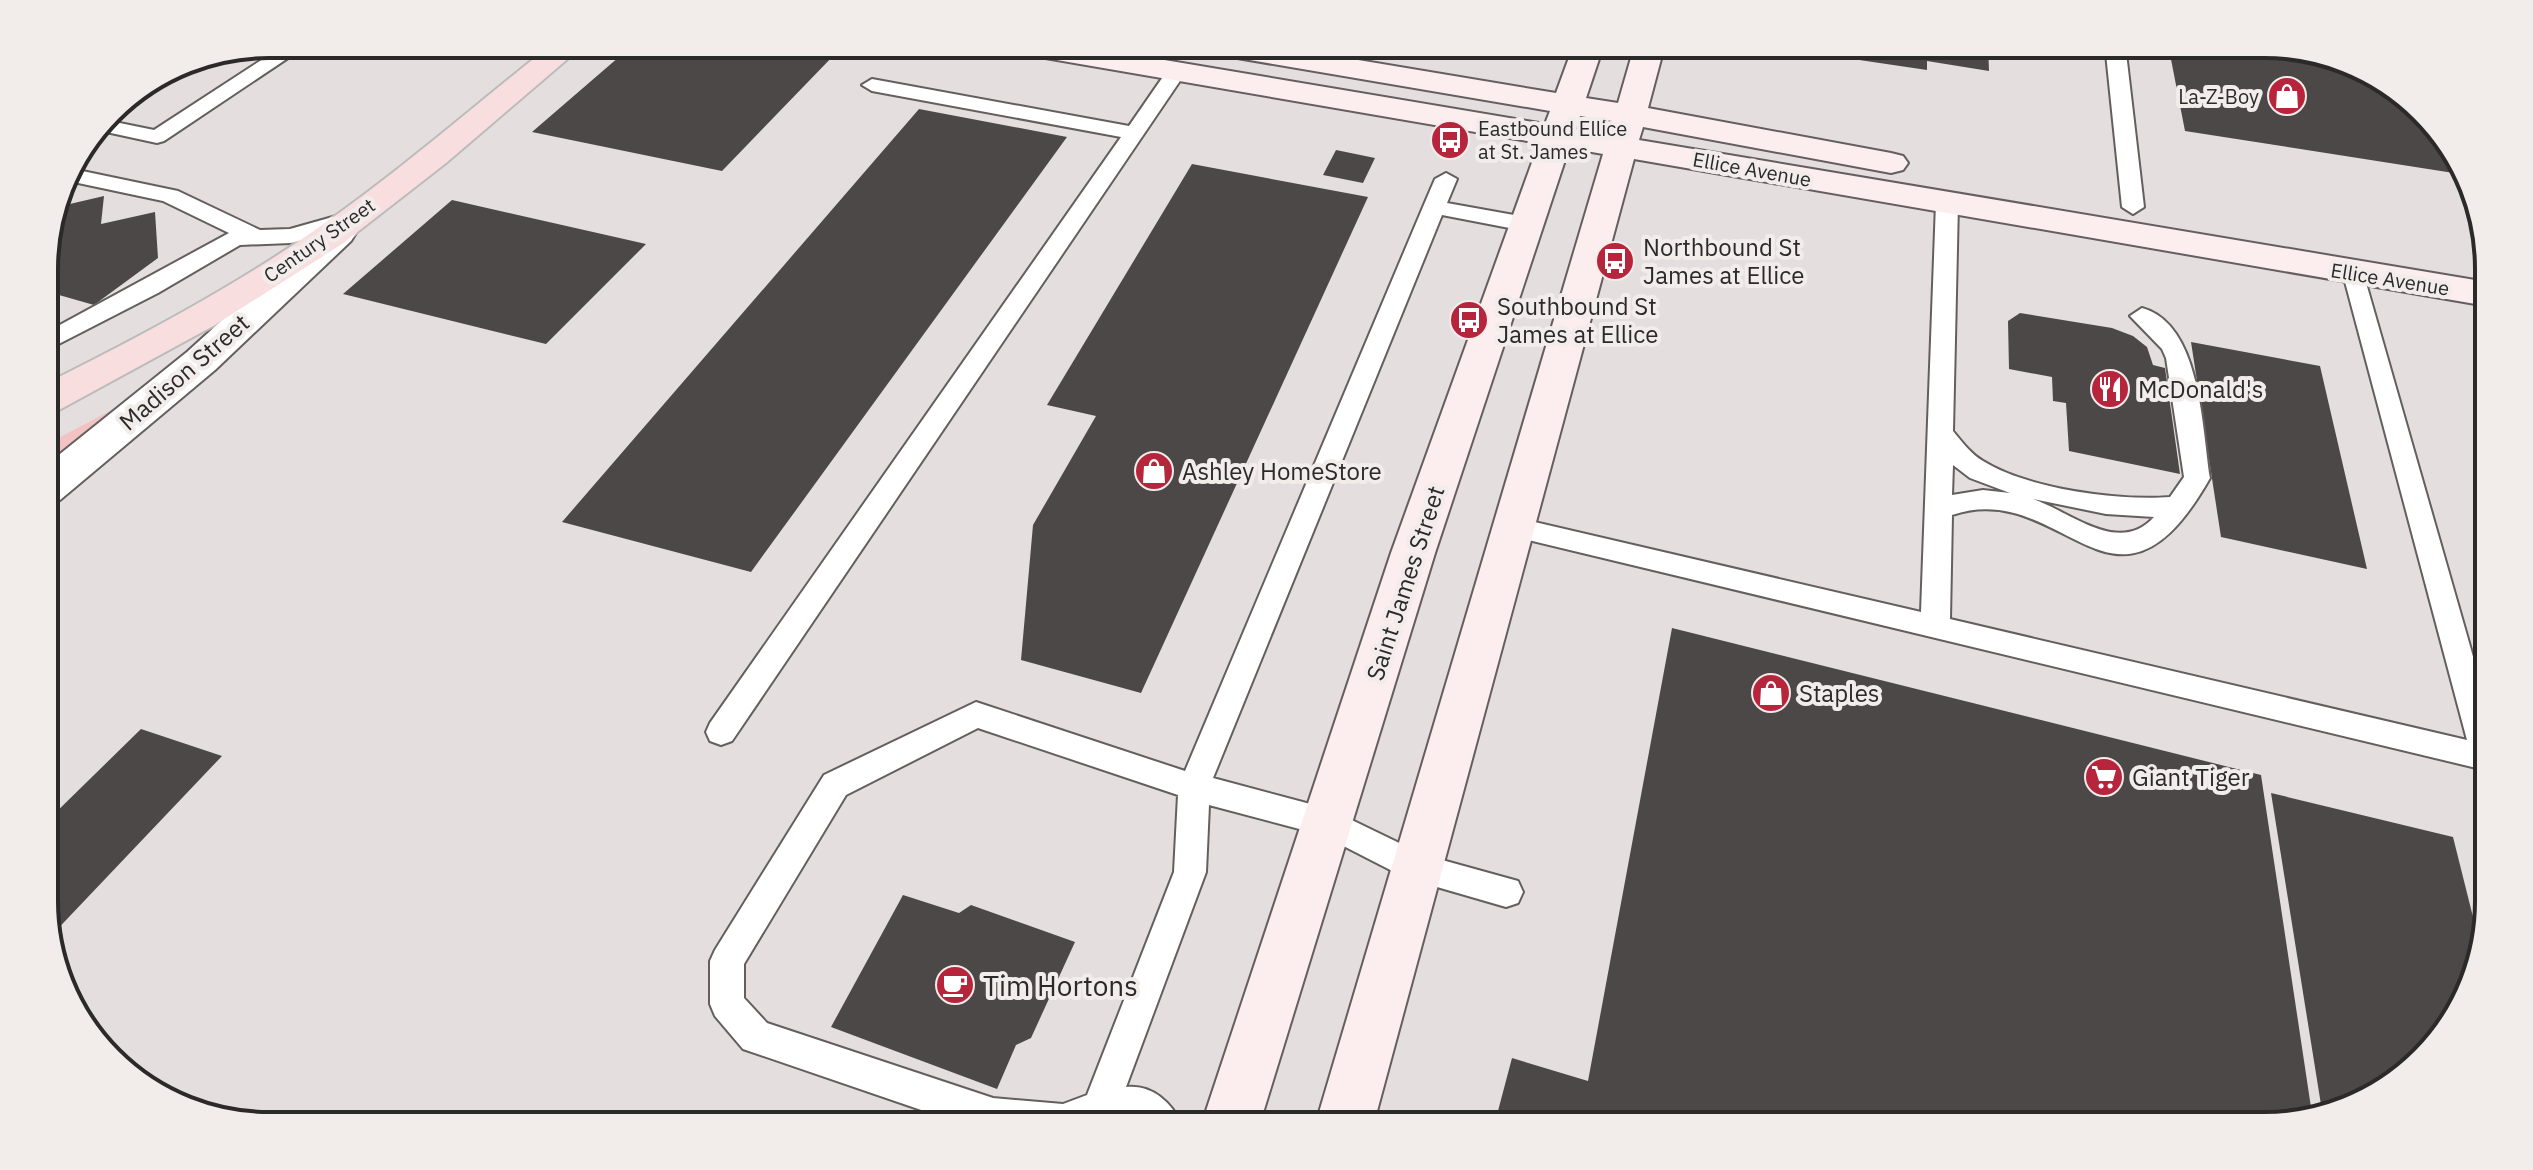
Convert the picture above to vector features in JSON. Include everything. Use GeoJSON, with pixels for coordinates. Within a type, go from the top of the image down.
{"type":"FeatureCollection","features":[{"type":"Feature","properties":{"kind":"main road","name":"Century Street"},"geometry":{"type":"LineString","coordinates":[[58,393],[223,304],[354,218],[553,58]]}},
{"type":"Feature","properties":{"kind":"main road","name":"Ellice Avenue"},"geometry":{"type":"LineString","coordinates":[[1096,58],[1176,72],[1562,120]]}},
{"type":"Feature","properties":{"kind":"main road","name":"Ellice Avenue"},"geometry":{"type":"LineString","coordinates":[[1273,58],[1562,120],[2133,207],[2475,268]]}},
{"type":"Feature","properties":{"kind":"main road","name":"Saint James Street"},"geometry":{"type":"LineString","coordinates":[[1235,1112],[1413,553],[1584,58]]}},
{"type":"Feature","properties":{"kind":"main road"},"geometry":{"type":"LineString","coordinates":[[1348,1112],[1646,58]]}},
{"type":"Feature","properties":{"kind":"main road","name":"Ellice Avenue"},"geometry":{"type":"LineString","coordinates":[[1626,131],[1947,203],[2475,292]]}},
{"type":"Feature","properties":{"kind":"street","name":"Madison Street"},"geometry":{"type":"LineString","coordinates":[[58,478],[201,361],[354,218]]}},
{"type":"Feature","properties":{"kind":"lane"},"geometry":{"type":"LineString","coordinates":[[113,128],[157,137],[278,58]]}},
{"type":"Feature","properties":{"kind":"lane"},"geometry":{"type":"LineString","coordinates":[[2117,58],[2133,207]]}},
{"type":"Feature","properties":{"kind":"lane"},"geometry":{"type":"LineString","coordinates":[[721,732],[1176,72]]}},
{"type":"Feature","properties":{"kind":"lane"},"geometry":{"type":"LineString","coordinates":[[872,85],[1135,133]]}},
{"type":"Feature","properties":{"kind":"lane"},"geometry":{"type":"LineString","coordinates":[[80,177],[170,196],[254,236]]}},
{"type":"Feature","properties":{"kind":"lane"},"geometry":{"type":"LineString","coordinates":[[1100,1108],[1190,872],[1194,787],[1446,179]]}},
{"type":"Feature","properties":{"kind":"lane"},"geometry":{"type":"LineString","coordinates":[[1935,627],[1947,203]]}},
{"type":"Feature","properties":{"kind":"lane"},"geometry":{"type":"LineString","coordinates":[[1434,207],[1525,224]]}},
{"type":"Feature","properties":{"kind":"lane"},"geometry":{"type":"LineString","coordinates":[[58,336],[150,288],[221,244],[254,236],[291,236],[354,218]]}},
{"type":"Feature","properties":{"kind":"lane"},"geometry":{"type":"LineString","coordinates":[[2354,274],[2475,711]]}},
{"type":"Feature","properties":{"kind":"lane"},"geometry":{"type":"LineString","coordinates":[[1939,509],[1961,500],[1998,501],[2030,508],[2101,542],[2125,545],[2152,539],[2197,478],[2178,358],[2173,345],[2142,316]]}},
{"type":"Feature","properties":{"kind":"lane"},"geometry":{"type":"LineString","coordinates":[[1941,432],[1954,452],[1978,471],[2012,484],[2131,508],[2178,506]]}},
{"type":"Feature","properties":{"kind":"lane"},"geometry":{"type":"LineString","coordinates":[[1513,527],[2475,755]]}},
{"type":"Feature","properties":{"kind":"lane"},"geometry":{"type":"LineString","coordinates":[[981,1112],[756,1037],[727,1004],[727,961],[835,785],[976,715],[1194,787],[1329,823],[1418,868],[1506,892]]}},
{"type":"Feature","properties":{"kind":"lane"},"geometry":{"type":"LineString","coordinates":[[1089,1112],[1138,1104],[1150,1112]]}},
{"type":"Feature","properties":{"kind":"shaded area"},"geometry":{"type":"Polygon","coordinates":[[[148,391],[58,464],[58,438],[148,391]]]}},
{"type":"Feature","properties":{"kind":"building"},"geometry":{"type":"Polygon","coordinates":[[[618,58],[831,58],[722,171],[532,132],[618,58]]]}},
{"type":"Feature","properties":{"kind":"building"},"geometry":{"type":"Polygon","coordinates":[[[1846,58],[1989,58],[1989,71],[1927,61],[1927,70],[1846,58]]]}},
{"type":"Feature","properties":{"kind":"building","name":"La-Z-Boy"},"geometry":{"type":"Polygon","coordinates":[[[2171,58],[2264,58],[2305,62],[2345,74],[2393,102],[2431,140],[2452,173],[2185,131],[2171,58]]]}},
{"type":"Feature","properties":{"kind":"building"},"geometry":{"type":"Polygon","coordinates":[[[919,109],[1067,137],[751,572],[562,522],[919,109]]]}},
{"type":"Feature","properties":{"kind":"building"},"geometry":{"type":"Polygon","coordinates":[[[1336,150],[1375,158],[1363,183],[1323,175],[1336,150]]]}},
{"type":"Feature","properties":{"kind":"building","name":"Ashley HomeStore"},"geometry":{"type":"Polygon","coordinates":[[[1192,164],[1368,197],[1141,693],[1021,660],[1033,525],[1096,416],[1047,405],[1192,164]]]}},
{"type":"Feature","properties":{"kind":"building"},"geometry":{"type":"Polygon","coordinates":[[[104,196],[101,224],[155,212],[158,258],[94,305],[58,295],[58,255],[68,204],[104,196]]]}},
{"type":"Feature","properties":{"kind":"building"},"geometry":{"type":"Polygon","coordinates":[[[452,200],[646,244],[546,344],[343,294],[452,200]]]}},
{"type":"Feature","properties":{"kind":"building","name":"McDonald's"},"geometry":{"type":"Polygon","coordinates":[[[2020,313],[2112,328],[2133,336],[2147,347],[2153,365],[2165,368],[2180,474],[2069,451],[2066,403],[2053,401],[2052,377],[2009,369],[2008,321],[2020,313]]]}},
{"type":"Feature","properties":{"kind":"building"},"geometry":{"type":"Polygon","coordinates":[[[2191,342],[2320,366],[2367,569],[2221,537],[2191,342]]]}},
{"type":"Feature","properties":{"kind":"building"},"geometry":{"type":"Polygon","coordinates":[[[1672,628],[2261,775],[2311,1107],[2278,1112],[1498,1112],[1512,1058],[1588,1081],[1672,628]]]}},
{"type":"Feature","properties":{"kind":"building"},"geometry":{"type":"Polygon","coordinates":[[[141,729],[222,756],[60,927],[58,810],[141,729]]]}},
{"type":"Feature","properties":{"kind":"building"},"geometry":{"type":"Polygon","coordinates":[[[2271,793],[2453,837],[2474,920],[2471,942],[2459,982],[2431,1030],[2393,1068],[2370,1084],[2321,1104],[2271,793]]]}},
{"type":"Feature","properties":{"kind":"building","name":"Tim Hortons"},"geometry":{"type":"Polygon","coordinates":[[[903,895],[959,913],[971,905],[1075,942],[1031,1038],[1016,1045],[997,1089],[831,1027],[903,895]]]}},
{"type":"Feature","properties":{"kind":"place","name":"La-Z-Boy"},"geometry":{"type":"Point","coordinates":[2287,96]}},
{"type":"Feature","properties":{"kind":"place","name":"Eastbound Ellice at St. James"},"geometry":{"type":"Point","coordinates":[1450,140]}},
{"type":"Feature","properties":{"kind":"place","name":"Northbound St James at Ellice"},"geometry":{"type":"Point","coordinates":[1615,261]}},
{"type":"Feature","properties":{"kind":"place","name":"Southbound St James at Ellice"},"geometry":{"type":"Point","coordinates":[1469,320]}},
{"type":"Feature","properties":{"kind":"place","name":"McDonald's"},"geometry":{"type":"Point","coordinates":[2110,389]}},
{"type":"Feature","properties":{"kind":"place","name":"Ashley HomeStore"},"geometry":{"type":"Point","coordinates":[1154,471]}},
{"type":"Feature","properties":{"kind":"place","name":"Staples"},"geometry":{"type":"Point","coordinates":[1771,693]}},
{"type":"Feature","properties":{"kind":"place","name":"Giant Tiger"},"geometry":{"type":"Point","coordinates":[2104,777]}},
{"type":"Feature","properties":{"kind":"place","name":"Tim Hortons"},"geometry":{"type":"Point","coordinates":[955,985]}}]}
